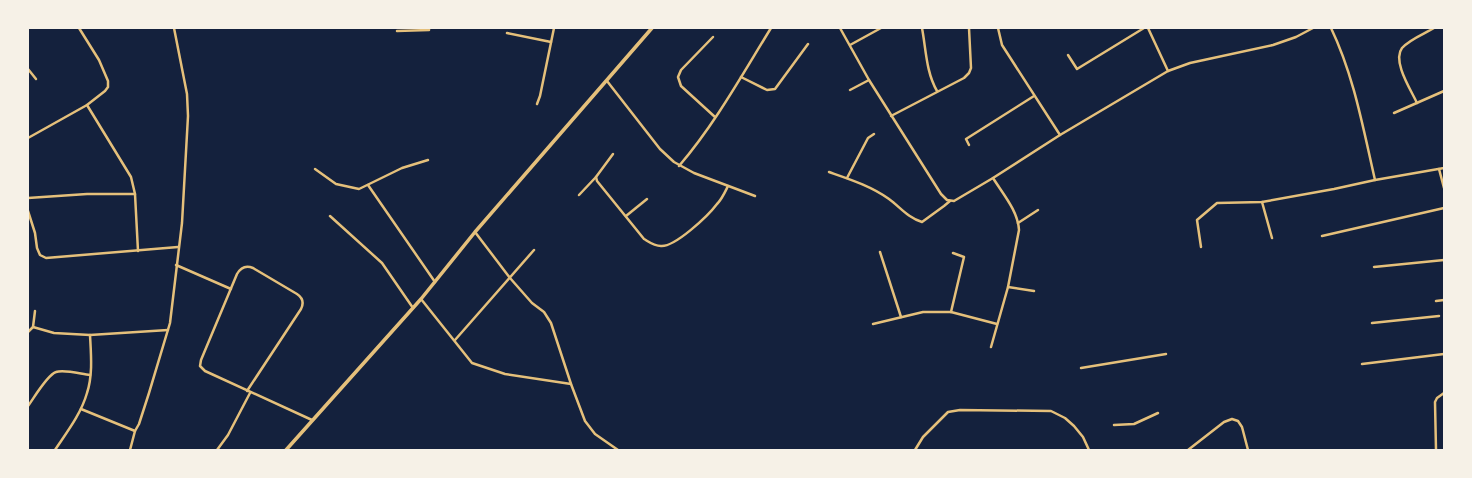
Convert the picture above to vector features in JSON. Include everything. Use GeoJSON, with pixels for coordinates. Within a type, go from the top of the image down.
{"type":"FeatureCollection","features":[{"type":"Feature","properties":{"kind":"main road"},"geometry":{"type":"LineString","coordinates":[[286,450],[436,282],[475,232],[652,28]]}},
{"type":"Feature","properties":{"kind":"street"},"geometry":{"type":"LineString","coordinates":[[28,138],[87,105],[105,91],[108,86],[108,81],[100,60],[78,28]]}},
{"type":"Feature","properties":{"kind":"street"},"geometry":{"type":"LineString","coordinates":[[130,450],[168,330],[173,304],[178,247],[182,223],[188,109],[187,87],[174,28]]}},
{"type":"Feature","properties":{"kind":"street"},"geometry":{"type":"LineString","coordinates":[[397,31],[429,30],[429,28]]}},
{"type":"Feature","properties":{"kind":"street"},"geometry":{"type":"LineString","coordinates":[[537,104],[554,28]]}},
{"type":"Feature","properties":{"kind":"street"},"geometry":{"type":"LineString","coordinates":[[679,166],[703,136],[771,28]]}},
{"type":"Feature","properties":{"kind":"street"},"geometry":{"type":"LineString","coordinates":[[840,28],[891,116],[942,194],[950,201]]}},
{"type":"Feature","properties":{"kind":"street"},"geometry":{"type":"LineString","coordinates":[[850,45],[881,28]]}},
{"type":"Feature","properties":{"kind":"street"},"geometry":{"type":"LineString","coordinates":[[922,28],[929,70],[937,91]]}},
{"type":"Feature","properties":{"kind":"street"},"geometry":{"type":"LineString","coordinates":[[891,116],[964,78],[971,71],[972,64],[969,28]]}},
{"type":"Feature","properties":{"kind":"street"},"geometry":{"type":"LineString","coordinates":[[998,28],[1002,45],[1060,135]]}},
{"type":"Feature","properties":{"kind":"street"},"geometry":{"type":"LineString","coordinates":[[1068,55],[1077,69],[1144,28]]}},
{"type":"Feature","properties":{"kind":"street"},"geometry":{"type":"LineString","coordinates":[[1148,28],[1168,71]]}},
{"type":"Feature","properties":{"kind":"street"},"geometry":{"type":"LineString","coordinates":[[829,172],[861,183],[888,198],[913,219],[922,222],[950,201],[959,199],[1060,135],[1168,71],[1190,63],[1269,46],[1296,37],[1314,28]]}},
{"type":"Feature","properties":{"kind":"street"},"geometry":{"type":"LineString","coordinates":[[1331,28],[1352,80],[1374,180]]}},
{"type":"Feature","properties":{"kind":"street"},"geometry":{"type":"LineString","coordinates":[[1417,103],[1400,66],[1399,54],[1408,44],[1434,28]]}},
{"type":"Feature","properties":{"kind":"street"},"geometry":{"type":"LineString","coordinates":[[507,33],[551,42]]}},
{"type":"Feature","properties":{"kind":"street"},"geometry":{"type":"LineString","coordinates":[[713,37],[681,70],[678,77],[682,87],[715,117]]}},
{"type":"Feature","properties":{"kind":"street"},"geometry":{"type":"LineString","coordinates":[[741,77],[767,90],[775,89],[808,44]]}},
{"type":"Feature","properties":{"kind":"street"},"geometry":{"type":"LineString","coordinates":[[28,69],[36,79]]}},
{"type":"Feature","properties":{"kind":"street"},"geometry":{"type":"LineString","coordinates":[[850,90],[869,80]]}},
{"type":"Feature","properties":{"kind":"street"},"geometry":{"type":"LineString","coordinates":[[607,81],[660,149],[679,166],[755,196]]}},
{"type":"Feature","properties":{"kind":"street"},"geometry":{"type":"LineString","coordinates":[[1394,113],[1444,92]]}},
{"type":"Feature","properties":{"kind":"street"},"geometry":{"type":"LineString","coordinates":[[969,146],[966,140],[1035,96]]}},
{"type":"Feature","properties":{"kind":"street"},"geometry":{"type":"LineString","coordinates":[[87,105],[131,177],[135,194],[138,251]]}},
{"type":"Feature","properties":{"kind":"street"},"geometry":{"type":"LineString","coordinates":[[846,178],[868,138],[874,134]]}},
{"type":"Feature","properties":{"kind":"street"},"geometry":{"type":"LineString","coordinates":[[579,195],[596,178],[613,154]]}},
{"type":"Feature","properties":{"kind":"street"},"geometry":{"type":"LineString","coordinates":[[315,169],[336,184],[359,189],[402,168],[428,160]]}},
{"type":"Feature","properties":{"kind":"street"},"geometry":{"type":"LineString","coordinates":[[1439,168],[1444,188]]}},
{"type":"Feature","properties":{"kind":"street"},"geometry":{"type":"LineString","coordinates":[[1201,247],[1197,220],[1217,203],[1262,202],[1444,168]]}},
{"type":"Feature","properties":{"kind":"street"},"geometry":{"type":"LineString","coordinates":[[596,178],[644,239],[652,244],[661,246],[669,245],[677,241],[712,210],[721,200],[728,186]]}},
{"type":"Feature","properties":{"kind":"street"},"geometry":{"type":"LineString","coordinates":[[991,347],[1008,287],[1018,240],[1018,222],[993,178]]}},
{"type":"Feature","properties":{"kind":"street"},"geometry":{"type":"LineString","coordinates":[[368,185],[436,282]]}},
{"type":"Feature","properties":{"kind":"street"},"geometry":{"type":"LineString","coordinates":[[28,198],[87,194],[135,194]]}},
{"type":"Feature","properties":{"kind":"street"},"geometry":{"type":"LineString","coordinates":[[626,216],[647,199]]}},
{"type":"Feature","properties":{"kind":"street"},"geometry":{"type":"LineString","coordinates":[[1262,202],[1272,238]]}},
{"type":"Feature","properties":{"kind":"street"},"geometry":{"type":"LineString","coordinates":[[1322,236],[1444,208]]}},
{"type":"Feature","properties":{"kind":"street"},"geometry":{"type":"LineString","coordinates":[[1018,222],[1038,210]]}},
{"type":"Feature","properties":{"kind":"street"},"geometry":{"type":"LineString","coordinates":[[28,211],[35,233],[37,248],[40,255],[46,258],[178,247]]}},
{"type":"Feature","properties":{"kind":"street"},"geometry":{"type":"LineString","coordinates":[[330,216],[382,263],[413,308]]}},
{"type":"Feature","properties":{"kind":"street"},"geometry":{"type":"LineString","coordinates":[[475,232],[510,278],[532,303],[544,312],[551,323],[585,421],[595,434],[618,450]]}},
{"type":"Feature","properties":{"kind":"street"},"geometry":{"type":"LineString","coordinates":[[455,340],[534,250]]}},
{"type":"Feature","properties":{"kind":"street"},"geometry":{"type":"LineString","coordinates":[[880,252],[901,317]]}},
{"type":"Feature","properties":{"kind":"street"},"geometry":{"type":"LineString","coordinates":[[951,312],[964,257],[953,254]]}},
{"type":"Feature","properties":{"kind":"street"},"geometry":{"type":"LineString","coordinates":[[1374,267],[1444,260]]}},
{"type":"Feature","properties":{"kind":"street"},"geometry":{"type":"LineString","coordinates":[[176,265],[231,289]]}},
{"type":"Feature","properties":{"kind":"street"},"geometry":{"type":"LineString","coordinates":[[217,450],[228,435],[249,392],[301,309],[303,302],[299,295],[250,267],[244,267],[240,270],[231,289],[201,360],[200,366],[205,371],[249,392],[312,420]]}},
{"type":"Feature","properties":{"kind":"street"},"geometry":{"type":"LineString","coordinates":[[1008,287],[1034,291]]}},
{"type":"Feature","properties":{"kind":"street"},"geometry":{"type":"LineString","coordinates":[[421,299],[472,363],[505,374],[571,384]]}},
{"type":"Feature","properties":{"kind":"street"},"geometry":{"type":"LineString","coordinates":[[1436,301],[1444,300]]}},
{"type":"Feature","properties":{"kind":"street"},"geometry":{"type":"LineString","coordinates":[[28,332],[33,327],[35,311]]}},
{"type":"Feature","properties":{"kind":"street"},"geometry":{"type":"LineString","coordinates":[[873,324],[922,312],[951,312],[997,324]]}},
{"type":"Feature","properties":{"kind":"street"},"geometry":{"type":"LineString","coordinates":[[1372,323],[1439,316]]}},
{"type":"Feature","properties":{"kind":"street"},"geometry":{"type":"LineString","coordinates":[[33,327],[54,332],[90,335],[168,330]]}},
{"type":"Feature","properties":{"kind":"street"},"geometry":{"type":"LineString","coordinates":[[55,450],[81,409],[87,394],[90,375],[90,335]]}},
{"type":"Feature","properties":{"kind":"street"},"geometry":{"type":"LineString","coordinates":[[1081,368],[1166,354]]}},
{"type":"Feature","properties":{"kind":"street"},"geometry":{"type":"LineString","coordinates":[[1362,364],[1444,354]]}},
{"type":"Feature","properties":{"kind":"street"},"geometry":{"type":"LineString","coordinates":[[28,406],[48,377],[54,372],[61,371],[90,375]]}},
{"type":"Feature","properties":{"kind":"street"},"geometry":{"type":"LineString","coordinates":[[1436,450],[1435,402],[1437,398],[1444,393]]}},
{"type":"Feature","properties":{"kind":"street"},"geometry":{"type":"LineString","coordinates":[[81,409],[135,431]]}},
{"type":"Feature","properties":{"kind":"street"},"geometry":{"type":"LineString","coordinates":[[915,450],[923,437],[948,412],[960,410],[1051,410],[1065,418],[1074,426],[1083,437],[1090,450]]}},
{"type":"Feature","properties":{"kind":"street"},"geometry":{"type":"LineString","coordinates":[[1114,425],[1134,424],[1158,414]]}},
{"type":"Feature","properties":{"kind":"street"},"geometry":{"type":"LineString","coordinates":[[1188,450],[1224,422],[1232,420],[1238,421],[1242,427],[1248,450]]}}]}
